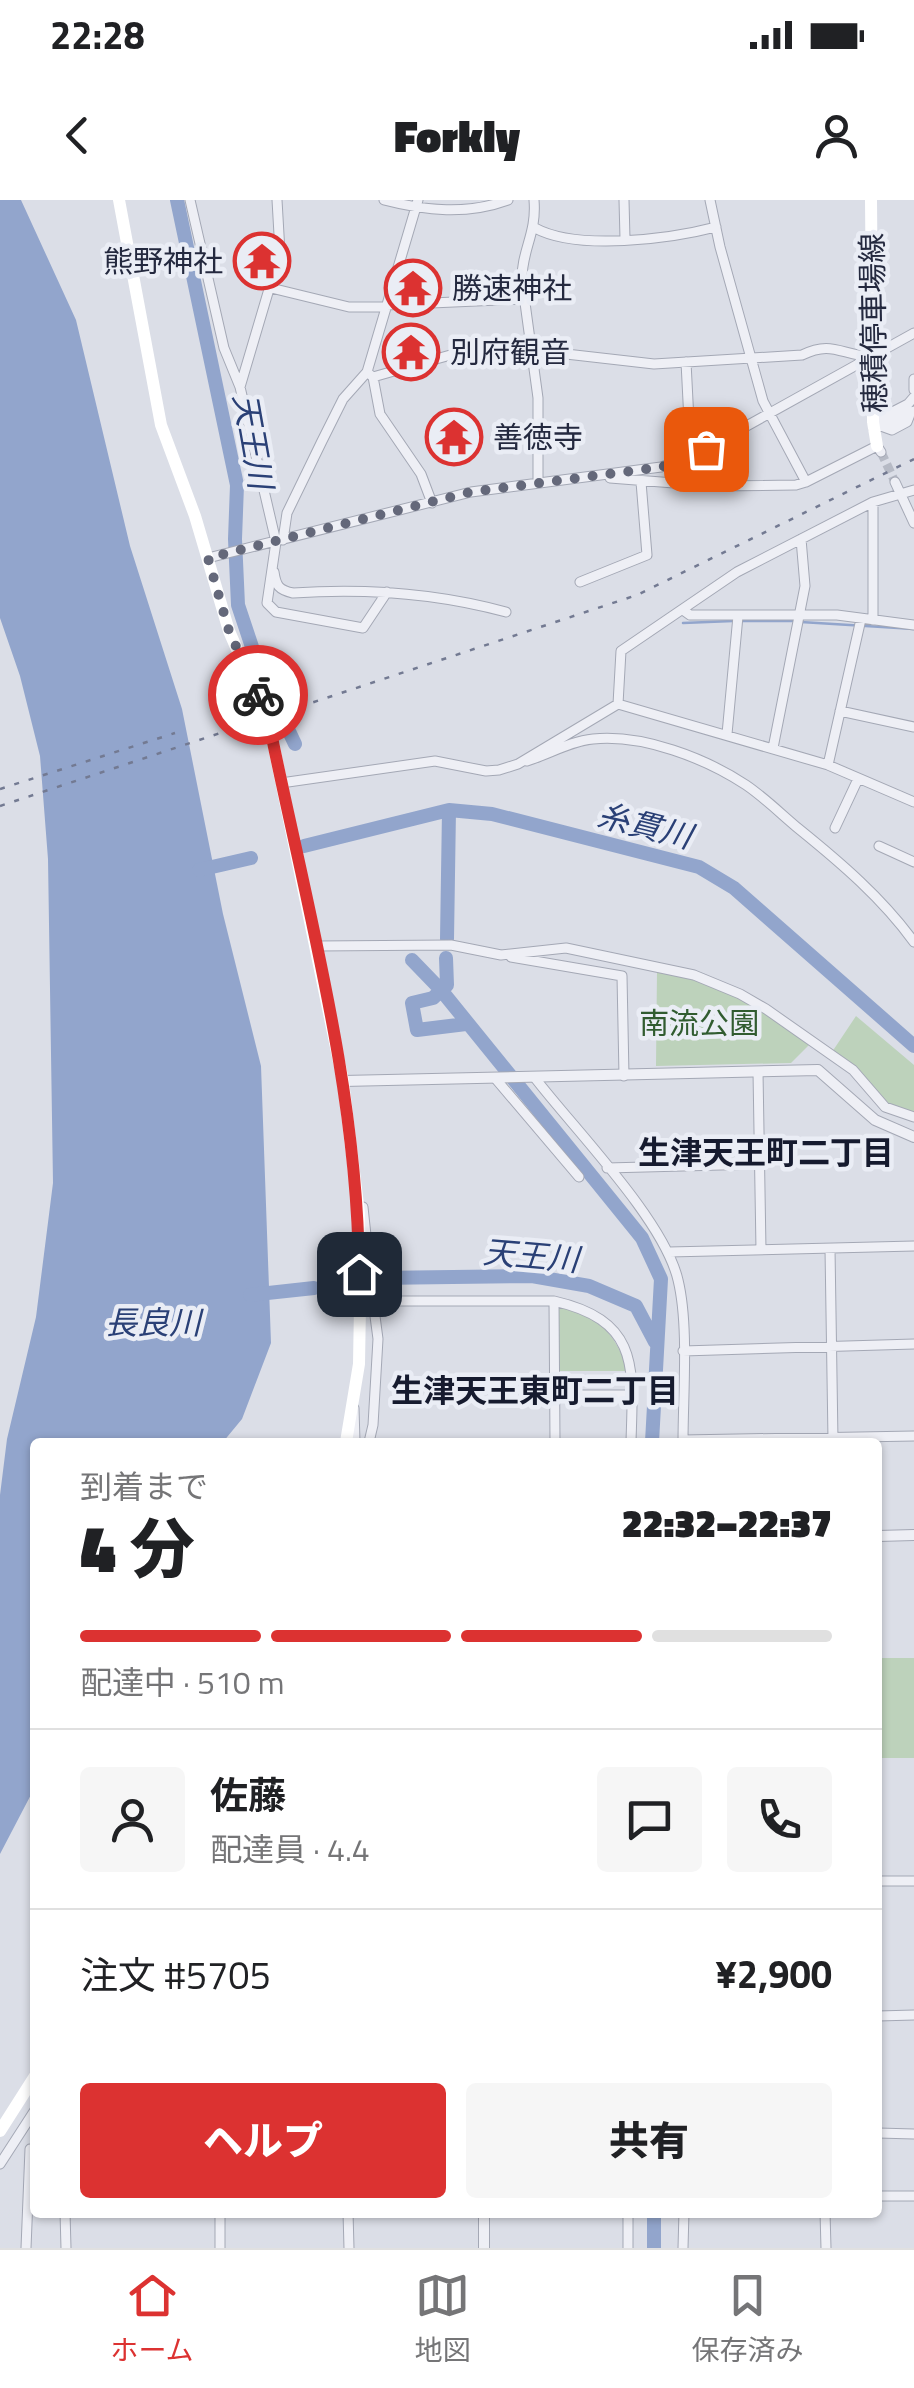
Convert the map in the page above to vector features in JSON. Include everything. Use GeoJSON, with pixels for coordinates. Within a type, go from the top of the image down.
{"type":"FeatureCollection","features":[{"type":"Feature","properties":{"kind":"main road"},"geometry":{"type":"LineString","coordinates":[[119,200],[161,425],[210,558],[229,631],[269,723],[343,1082],[356,1186],[360,1305],[359,1364],[347,1438]]}},
{"type":"Feature","properties":{"kind":"main road","name":"穂積停車場線"},"geometry":{"type":"LineString","coordinates":[[871,200],[872,356],[879,449]]}},
{"type":"Feature","properties":{"kind":"main road"},"geometry":{"type":"LineString","coordinates":[[0,2131],[30,2084]]}},
{"type":"Feature","properties":{"kind":"street"},"geometry":{"type":"LineString","coordinates":[[190,200],[224,348],[240,387],[280,541]]}},
{"type":"Feature","properties":{"kind":"street"},"geometry":{"type":"LineString","coordinates":[[240,387],[280,252],[276,200]]}},
{"type":"Feature","properties":{"kind":"street"},"geometry":{"type":"LineString","coordinates":[[384,200],[469,210],[508,200]]}},
{"type":"Feature","properties":{"kind":"street"},"geometry":{"type":"LineString","coordinates":[[534,200],[535,228],[522,262],[523,299],[540,422],[538,483]]}},
{"type":"Feature","properties":{"kind":"street"},"geometry":{"type":"LineString","coordinates":[[624,200],[625,239]]}},
{"type":"Feature","properties":{"kind":"street"},"geometry":{"type":"LineString","coordinates":[[710,200],[750,356],[770,414],[806,482]]}},
{"type":"Feature","properties":{"kind":"street"},"geometry":{"type":"LineString","coordinates":[[417,204],[370,374],[380,414],[421,474],[432,503]]}},
{"type":"Feature","properties":{"kind":"street"},"geometry":{"type":"LineString","coordinates":[[535,228],[548,236],[625,239],[686,235],[716,228]]}},
{"type":"Feature","properties":{"kind":"street"},"geometry":{"type":"LineString","coordinates":[[271,288],[350,307],[523,299]]}},
{"type":"Feature","properties":{"kind":"street"},"geometry":{"type":"LineString","coordinates":[[210,558],[486,490],[662,467],[689,458],[914,333]]}},
{"type":"Feature","properties":{"kind":"street"},"geometry":{"type":"LineString","coordinates":[[387,592],[363,628],[276,612],[266,603],[286,513],[344,399],[370,374],[489,344],[654,364],[802,356],[820,346],[855,356],[872,356]]}},
{"type":"Feature","properties":{"kind":"street"},"geometry":{"type":"LineString","coordinates":[[686,362],[689,421]]}},
{"type":"Feature","properties":{"kind":"street"},"geometry":{"type":"LineString","coordinates":[[876,426],[908,404],[914,394],[914,379]]}},
{"type":"Feature","properties":{"kind":"street"},"geometry":{"type":"LineString","coordinates":[[876,426],[912,412]]}},
{"type":"Feature","properties":{"kind":"street"},"geometry":{"type":"LineString","coordinates":[[597,477],[730,486],[796,485],[879,449]]}},
{"type":"Feature","properties":{"kind":"street"},"geometry":{"type":"LineString","coordinates":[[580,582],[647,555],[641,482]]}},
{"type":"Feature","properties":{"kind":"street"},"geometry":{"type":"LineString","coordinates":[[618,704],[621,651],[737,572],[898,487],[914,490]]}},
{"type":"Feature","properties":{"kind":"street"},"geometry":{"type":"LineString","coordinates":[[898,487],[914,523]]}},
{"type":"Feature","properties":{"kind":"street"},"geometry":{"type":"LineString","coordinates":[[828,764],[867,620],[872,502]]}},
{"type":"Feature","properties":{"kind":"street"},"geometry":{"type":"LineString","coordinates":[[773,748],[805,586],[801,539]]}},
{"type":"Feature","properties":{"kind":"street"},"geometry":{"type":"LineString","coordinates":[[272,565],[276,584],[282,590],[362,589],[437,595],[506,612]]}},
{"type":"Feature","properties":{"kind":"street"},"geometry":{"type":"LineString","coordinates":[[683,610],[690,615],[836,615],[914,625]]}},
{"type":"Feature","properties":{"kind":"street"},"geometry":{"type":"LineString","coordinates":[[727,734],[738,616]]}},
{"type":"Feature","properties":{"kind":"street"},"geometry":{"type":"LineString","coordinates":[[518,764],[618,704],[828,764],[912,801],[914,788]]}},
{"type":"Feature","properties":{"kind":"street"},"geometry":{"type":"LineString","coordinates":[[840,711],[914,727]]}},
{"type":"Feature","properties":{"kind":"street"},"geometry":{"type":"LineString","coordinates":[[281,783],[435,761],[486,771],[592,739],[622,739],[696,759],[722,770],[759,794],[837,859],[899,921],[914,942]]}},
{"type":"Feature","properties":{"kind":"street"},"geometry":{"type":"LineString","coordinates":[[835,828],[858,778]]}},
{"type":"Feature","properties":{"kind":"street"},"geometry":{"type":"LineString","coordinates":[[879,846],[914,862]]}},
{"type":"Feature","properties":{"kind":"street"},"geometry":{"type":"LineString","coordinates":[[316,946],[451,945],[622,976],[624,1076]]}},
{"type":"Feature","properties":{"kind":"street"},"geometry":{"type":"LineString","coordinates":[[501,955],[566,948],[679,971],[716,983],[766,1009],[853,1070],[885,1107],[914,1117]]}},
{"type":"Feature","properties":{"kind":"street"},"geometry":{"type":"LineString","coordinates":[[343,1082],[818,1070],[875,1120],[914,1137]]}},
{"type":"Feature","properties":{"kind":"street"},"geometry":{"type":"LineString","coordinates":[[758,1072],[761,1250]]}},
{"type":"Feature","properties":{"kind":"street"},"geometry":{"type":"LineString","coordinates":[[499,1078],[579,1177]]}},
{"type":"Feature","properties":{"kind":"street"},"geometry":{"type":"LineString","coordinates":[[533,1078],[607,1168],[668,1252],[679,1282],[683,1438]]}},
{"type":"Feature","properties":{"kind":"street"},"geometry":{"type":"LineString","coordinates":[[607,1168],[758,1164]]}},
{"type":"Feature","properties":{"kind":"street"},"geometry":{"type":"LineString","coordinates":[[356,1186],[368,1236],[378,1338],[370,1438]]}},
{"type":"Feature","properties":{"kind":"street"},"geometry":{"type":"LineString","coordinates":[[668,1252],[914,1246]]}},
{"type":"Feature","properties":{"kind":"street"},"geometry":{"type":"LineString","coordinates":[[830,1249],[833,1438]]}},
{"type":"Feature","properties":{"kind":"street"},"geometry":{"type":"LineString","coordinates":[[373,1301],[554,1300],[598,1317],[616,1333],[630,1356],[631,1438]]}},
{"type":"Feature","properties":{"kind":"street"},"geometry":{"type":"LineString","coordinates":[[554,1300],[554,1438]]}},
{"type":"Feature","properties":{"kind":"street"},"geometry":{"type":"LineString","coordinates":[[682,1351],[914,1344]]}},
{"type":"Feature","properties":{"kind":"street"},"geometry":{"type":"LineString","coordinates":[[555,1395],[632,1395]]}},
{"type":"Feature","properties":{"kind":"street"},"geometry":{"type":"LineString","coordinates":[[354,1405],[355,1438]]}},
{"type":"Feature","properties":{"kind":"street"},"geometry":{"type":"LineString","coordinates":[[874,1438],[914,1436]]}},
{"type":"Feature","properties":{"kind":"street"},"geometry":{"type":"LineString","coordinates":[[882,1536],[914,1535]]}},
{"type":"Feature","properties":{"kind":"street"},"geometry":{"type":"LineString","coordinates":[[882,1881],[914,1881]]}},
{"type":"Feature","properties":{"kind":"street"},"geometry":{"type":"LineString","coordinates":[[882,2016],[914,2015]]}},
{"type":"Feature","properties":{"kind":"street"},"geometry":{"type":"LineString","coordinates":[[0,2164],[30,2118]]}},
{"type":"Feature","properties":{"kind":"street"},"geometry":{"type":"LineString","coordinates":[[882,2133],[914,2134]]}},
{"type":"Feature","properties":{"kind":"street"},"geometry":{"type":"LineString","coordinates":[[18,2138],[30,2147]]}},
{"type":"Feature","properties":{"kind":"street"},"geometry":{"type":"LineString","coordinates":[[882,2196],[914,2196]]}},
{"type":"Feature","properties":{"kind":"street"},"geometry":{"type":"LineString","coordinates":[[26,2248],[30,2218]]}},
{"type":"Feature","properties":{"kind":"street"},"geometry":{"type":"LineString","coordinates":[[65,2218],[66,2248]]}},
{"type":"Feature","properties":{"kind":"street"},"geometry":{"type":"LineString","coordinates":[[220,2218],[220,2248]]}},
{"type":"Feature","properties":{"kind":"street"},"geometry":{"type":"LineString","coordinates":[[348,2218],[349,2248]]}},
{"type":"Feature","properties":{"kind":"street"},"geometry":{"type":"LineString","coordinates":[[484,2218],[484,2248]]}},
{"type":"Feature","properties":{"kind":"street"},"geometry":{"type":"LineString","coordinates":[[628,2218],[628,2248]]}},
{"type":"Feature","properties":{"kind":"street"},"geometry":{"type":"LineString","coordinates":[[683,2248],[684,2218]]}},
{"type":"Feature","properties":{"kind":"street"},"geometry":{"type":"LineString","coordinates":[[825,2218],[826,2248]]}},
{"type":"Feature","properties":{"kind":"green space","name":"南流公園"},"geometry":{"type":"Polygon","coordinates":[[[657,971],[719,988],[811,1043],[791,1063],[656,1066],[657,971]]]}},
{"type":"Feature","properties":{"kind":"green space"},"geometry":{"type":"Polygon","coordinates":[[[856,1016],[914,1065],[914,1114],[890,1107],[832,1052],[856,1016]]]}},
{"type":"Feature","properties":{"kind":"green space"},"geometry":{"type":"Polygon","coordinates":[[[559,1306],[604,1328],[629,1371],[558,1371],[559,1306]]]}},
{"type":"Feature","properties":{"kind":"green space"},"geometry":{"type":"Polygon","coordinates":[[[882,1658],[914,1658],[914,1758],[882,1758],[882,1658]]]}},
{"type":"Feature","properties":{"kind":"water","name":"長良川"},"geometry":{"type":"Polygon","coordinates":[[[0,200],[21,200],[76,320],[130,546],[182,709],[223,914],[261,1066],[271,1343],[242,1419],[226,1438],[30,1438],[30,1797],[0,1854],[0,1495],[7,1439],[36,1317],[53,1183],[48,859],[40,756],[20,676],[0,618],[0,200]]]}},
{"type":"Feature","properties":{"kind":"waterway","name":"天王川"},"geometry":{"type":"LineString","coordinates":[[177,200],[237,485],[238,605],[259,668],[295,744]]}},
{"type":"Feature","properties":{"kind":"waterway"},"geometry":{"type":"LineString","coordinates":[[683,623],[733,621]]}},
{"type":"Feature","properties":{"kind":"waterway"},"geometry":{"type":"LineString","coordinates":[[741,621],[793,621]]}},
{"type":"Feature","properties":{"kind":"waterway"},"geometry":{"type":"LineString","coordinates":[[801,622],[914,629]]}},
{"type":"Feature","properties":{"kind":"waterway","name":"糸貫川"},"geometry":{"type":"LineString","coordinates":[[304,846],[449,810],[492,814],[699,867],[734,888],[914,1046]]}},
{"type":"Feature","properties":{"kind":"waterway"},"geometry":{"type":"LineString","coordinates":[[447,939],[449,810]]}},
{"type":"Feature","properties":{"kind":"waterway","name":"糸貫川"},"geometry":{"type":"LineString","coordinates":[[199,870],[251,858]]}},
{"type":"Feature","properties":{"kind":"waterway","name":"天王川"},"geometry":{"type":"LineString","coordinates":[[446,958],[447,985],[433,998],[412,1003],[417,1030],[466,1024]]}},
{"type":"Feature","properties":{"kind":"waterway","name":"天王川"},"geometry":{"type":"LineString","coordinates":[[412,960],[441,990],[642,1238],[661,1279],[652,1438]]}},
{"type":"Feature","properties":{"kind":"waterway","name":"天王川"},"geometry":{"type":"LineString","coordinates":[[376,1278],[532,1276],[589,1286],[636,1306],[655,1342]]}},
{"type":"Feature","properties":{"kind":"waterway","name":"天王川"},"geometry":{"type":"LineString","coordinates":[[250,1295],[314,1288]]}},
{"type":"Feature","properties":{"kind":"waterway","name":"天王川"},"geometry":{"type":"LineString","coordinates":[[654,2218],[654,2248]]}},
{"type":"Feature","properties":{"kind":"tunnel"},"geometry":{"type":"LineString","coordinates":[[881,452],[895,482]]}},
{"type":"Feature","properties":{"kind":"railway"},"geometry":{"type":"LineString","coordinates":[[0,806],[637,595],[914,459]]}},
{"type":"Feature","properties":{"kind":"railway"},"geometry":{"type":"LineString","coordinates":[[0,789],[175,733]]}},
{"type":"Feature","properties":{"kind":"way so far"},"geometry":{"type":"LineString","coordinates":[[258,695],[229,631],[208,558],[471,492],[662,467],[706,449]]}},
{"type":"Feature","properties":{"kind":"place","name":"熊野神社"},"geometry":{"type":"Point","coordinates":[262,261]}},
{"type":"Feature","properties":{"kind":"place","name":"勝速神社"},"geometry":{"type":"Point","coordinates":[413,288]}},
{"type":"Feature","properties":{"kind":"place","name":"別府観音"},"geometry":{"type":"Point","coordinates":[411,352]}},
{"type":"Feature","properties":{"kind":"place","name":"善徳寺"},"geometry":{"type":"Point","coordinates":[454,437]}},
{"type":"Feature","properties":{"kind":"district","name":"生津天王町二丁目"},"geometry":{"type":"Point","coordinates":[766,1152]}},
{"type":"Feature","properties":{"kind":"district","name":"生津天王東町二丁目"},"geometry":{"type":"Point","coordinates":[535,1390]}},
{"type":"Feature","properties":{"kind":"route"},"geometry":{"type":"LineString","coordinates":[[258,695],[269,723],[343,1082],[359,1214],[359,1274]]}}]}
